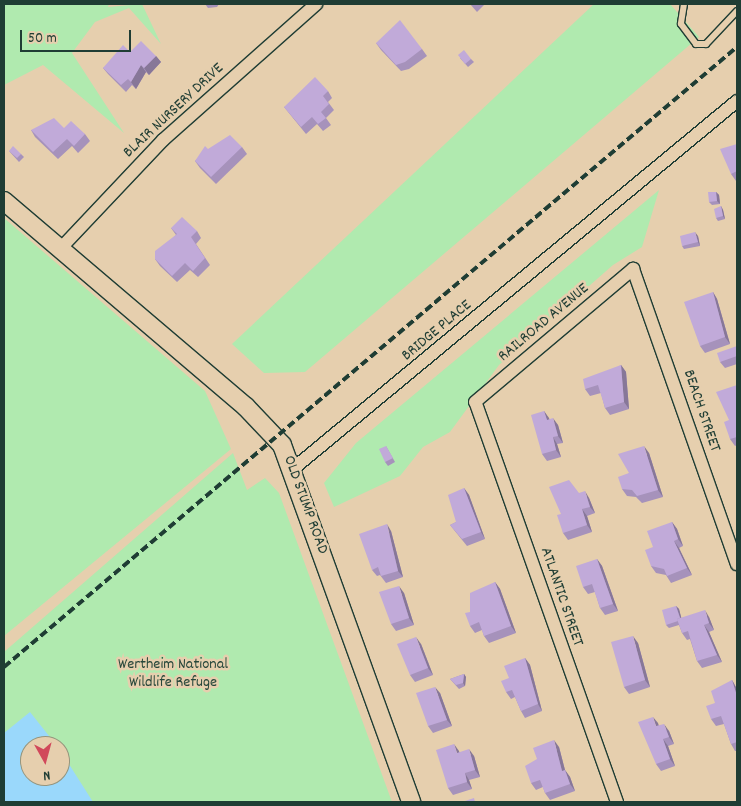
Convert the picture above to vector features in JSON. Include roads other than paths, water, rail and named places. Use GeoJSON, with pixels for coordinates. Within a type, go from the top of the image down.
{"type":"FeatureCollection","features":[{"type":"Feature","properties":{"kind":"street","name":"BLAIR NURSERY DRIVE"},"geometry":{"type":"LineString","coordinates":[[61,248],[163,140],[316,4]]}},
{"type":"Feature","properties":{"kind":"street","name":"BRIDGE PLACE"},"geometry":{"type":"LineString","coordinates":[[294,468],[737,101]]}},
{"type":"Feature","properties":{"kind":"street","name":"OLD STUMP ROAD"},"geometry":{"type":"LineString","coordinates":[[4,200],[258,418],[276,437],[294,468],[411,802]]}},
{"type":"Feature","properties":{"kind":"street","name":"RAILROAD AVENUE"},"geometry":{"type":"LineString","coordinates":[[475,402],[633,270]]}},
{"type":"Feature","properties":{"kind":"street","name":"BEACH STREET"},"geometry":{"type":"LineString","coordinates":[[633,270],[737,564]]}},
{"type":"Feature","properties":{"kind":"street","name":"ATLANTIC STREET"},"geometry":{"type":"LineString","coordinates":[[475,402],[617,802]]}},
{"type":"Feature","properties":{"kind":"lane"},"geometry":{"type":"LineString","coordinates":[[684,4],[681,24],[696,44],[706,44],[737,10]]}},
{"type":"Feature","properties":{"kind":"water"},"geometry":{"type":"Polygon","coordinates":[[[30,712],[49,736],[20,736],[20,786],[70,786],[70,766],[93,802],[4,802],[4,733],[30,712]]]}},
{"type":"Feature","properties":{"kind":"railway"},"geometry":{"type":"LineString","coordinates":[[4,667],[737,47]]}},
{"type":"Feature","properties":{"kind":"park label","name":"Wertheim National Wildlife Refuge"},"geometry":{"type":"Point","coordinates":[173,674]}}]}
